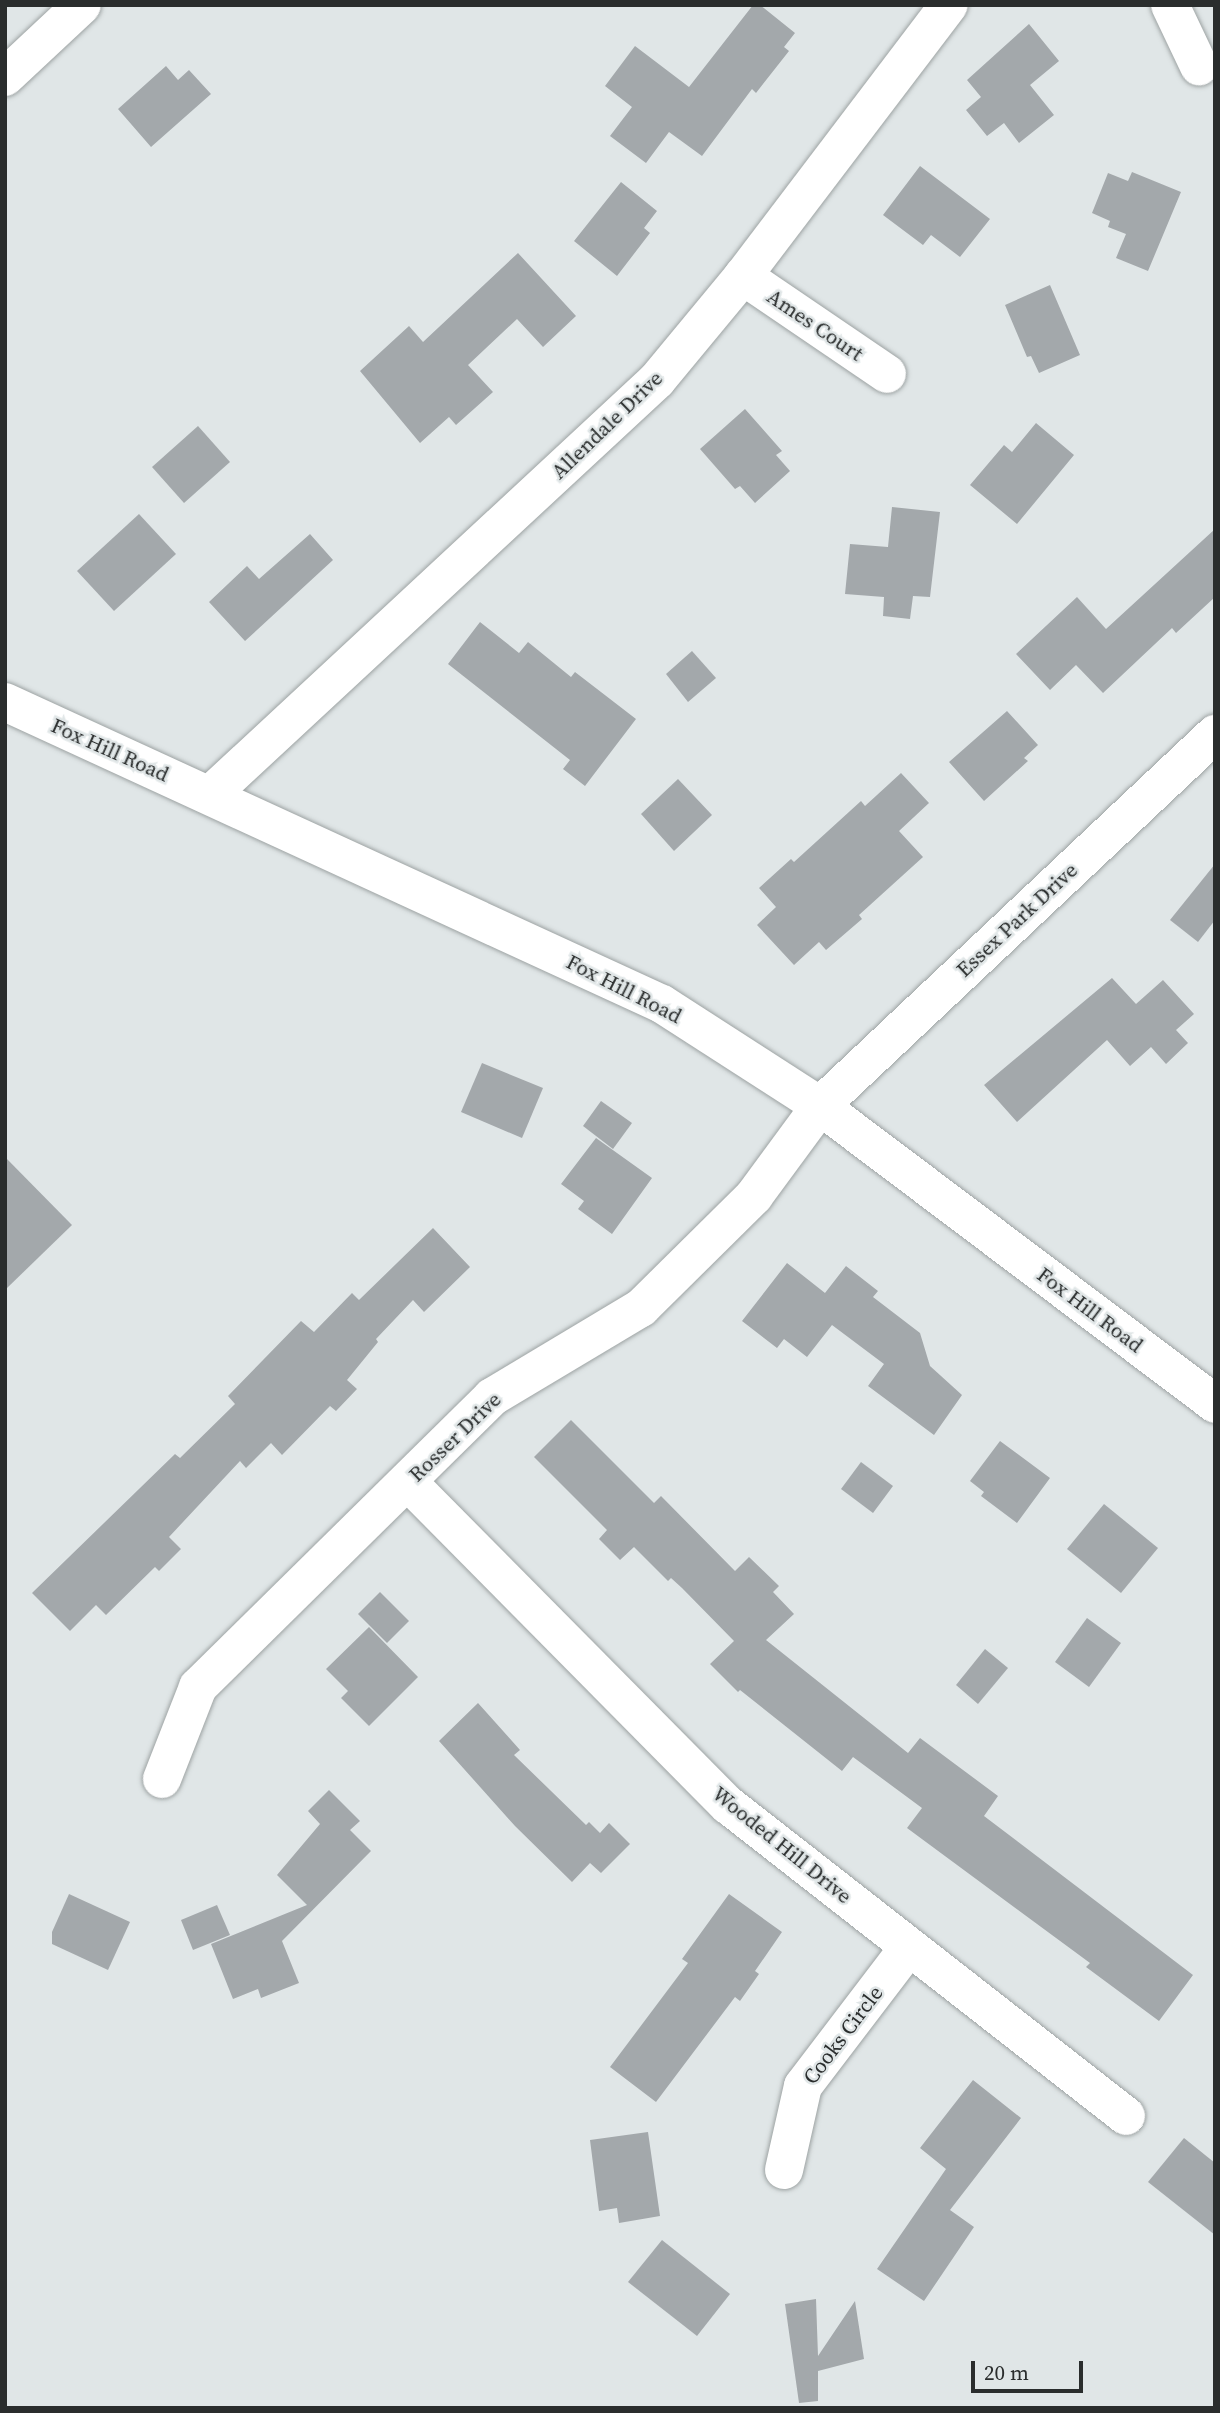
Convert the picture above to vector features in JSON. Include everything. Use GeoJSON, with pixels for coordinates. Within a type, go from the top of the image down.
{"type":"FeatureCollection","features":[{"type":"Feature","properties":{"kind":"street"},"geometry":{"type":"LineString","coordinates":[[5,77],[82,5]]}},
{"type":"Feature","properties":{"kind":"street","name":"Allendale Drive"},"geometry":{"type":"LineString","coordinates":[[210,795],[657,380],[743,276],[949,5]]}},
{"type":"Feature","properties":{"kind":"street"},"geometry":{"type":"LineString","coordinates":[[1170,5],[1199,66]]}},
{"type":"Feature","properties":{"kind":"street","name":"Ames Court"},"geometry":{"type":"LineString","coordinates":[[743,276],[887,374]]}},
{"type":"Feature","properties":{"kind":"street","name":"Fox Hill Road"},"geometry":{"type":"LineString","coordinates":[[5,702],[662,1004],[820,1106],[1215,1405]]}},
{"type":"Feature","properties":{"kind":"street","name":"Essex Park Drive"},"geometry":{"type":"LineString","coordinates":[[820,1106],[1215,734]]}},
{"type":"Feature","properties":{"kind":"street","name":"Rosser Drive"},"geometry":{"type":"LineString","coordinates":[[162,1779],[198,1687],[492,1397],[641,1308],[754,1196],[820,1106]]}},
{"type":"Feature","properties":{"kind":"street","name":"Wooded Hill Drive"},"geometry":{"type":"LineString","coordinates":[[408,1482],[728,1805],[1126,2116]]}},
{"type":"Feature","properties":{"kind":"street","name":"Cooks Circle"},"geometry":{"type":"LineString","coordinates":[[784,2170],[803,2086],[909,1947]]}},
{"type":"Feature","properties":{"kind":"building"},"geometry":{"type":"Polygon","coordinates":[[[753,5],[760,5],[795,33],[784,47],[789,51],[756,93],[752,89],[702,156],[669,132],[646,163],[610,136],[632,107],[605,86],[635,46],[689,87],[753,5]]]}},
{"type":"Feature","properties":{"kind":"building"},"geometry":{"type":"Polygon","coordinates":[[[1029,24],[1059,61],[1030,85],[1054,115],[1019,143],[1004,123],[987,136],[966,110],[981,97],[967,80],[1029,24]]]}},
{"type":"Feature","properties":{"kind":"building"},"geometry":{"type":"Polygon","coordinates":[[[166,66],[178,80],[189,70],[211,94],[151,147],[118,109],[166,66]]]}},
{"type":"Feature","properties":{"kind":"building"},"geometry":{"type":"Polygon","coordinates":[[[920,166],[990,219],[960,257],[931,235],[923,245],[883,215],[920,166]]]}},
{"type":"Feature","properties":{"kind":"building"},"geometry":{"type":"Polygon","coordinates":[[[1132,172],[1181,192],[1148,271],[1116,258],[1126,234],[1108,227],[1110,221],[1092,213],[1108,173],[1128,181],[1132,172]]]}},
{"type":"Feature","properties":{"kind":"building"},"geometry":{"type":"Polygon","coordinates":[[[621,182],[657,211],[644,228],[650,233],[617,276],[574,241],[621,182]]]}},
{"type":"Feature","properties":{"kind":"building"},"geometry":{"type":"Polygon","coordinates":[[[518,253],[576,316],[543,347],[517,319],[468,365],[493,392],[456,425],[449,417],[420,443],[360,371],[409,326],[423,342],[518,253]]]}},
{"type":"Feature","properties":{"kind":"building"},"geometry":{"type":"Polygon","coordinates":[[[1050,285],[1080,355],[1039,373],[1031,356],[1027,357],[1005,305],[1050,285]]]}},
{"type":"Feature","properties":{"kind":"building"},"geometry":{"type":"Polygon","coordinates":[[[745,409],[782,451],[776,455],[790,471],[755,503],[740,486],[735,489],[700,449],[745,409]]]}},
{"type":"Feature","properties":{"kind":"building"},"geometry":{"type":"Polygon","coordinates":[[[1036,423],[1074,455],[1017,524],[970,485],[1004,445],[1012,452],[1036,423]]]}},
{"type":"Feature","properties":{"kind":"building"},"geometry":{"type":"Polygon","coordinates":[[[198,426],[230,462],[184,503],[152,467],[198,426]]]}},
{"type":"Feature","properties":{"kind":"building"},"geometry":{"type":"Polygon","coordinates":[[[892,507],[940,512],[930,597],[913,596],[910,619],[883,616],[884,597],[845,594],[850,544],[888,547],[892,507]]]}},
{"type":"Feature","properties":{"kind":"building"},"geometry":{"type":"Polygon","coordinates":[[[139,514],[176,554],[114,611],[77,571],[139,514]]]}},
{"type":"Feature","properties":{"kind":"building"},"geometry":{"type":"Polygon","coordinates":[[[1215,529],[1215,597],[1176,633],[1172,628],[1103,693],[1076,665],[1050,690],[1016,654],[1077,597],[1106,629],[1215,529]]]}},
{"type":"Feature","properties":{"kind":"building"},"geometry":{"type":"Polygon","coordinates":[[[310,534],[333,560],[245,641],[209,602],[247,566],[259,579],[310,534]]]}},
{"type":"Feature","properties":{"kind":"building"},"geometry":{"type":"Polygon","coordinates":[[[480,622],[519,653],[528,642],[571,677],[575,672],[636,719],[585,786],[563,769],[570,760],[448,664],[480,622]]]}},
{"type":"Feature","properties":{"kind":"building"},"geometry":{"type":"Polygon","coordinates":[[[692,651],[716,678],[688,702],[666,674],[692,651]]]}},
{"type":"Feature","properties":{"kind":"building"},"geometry":{"type":"Polygon","coordinates":[[[1007,711],[1038,745],[1024,758],[1028,761],[984,801],[949,762],[1007,711]]]}},
{"type":"Feature","properties":{"kind":"building"},"geometry":{"type":"Polygon","coordinates":[[[901,773],[929,803],[899,831],[923,857],[859,915],[862,919],[826,950],[819,942],[794,965],[757,925],[776,907],[759,888],[791,859],[794,862],[861,801],[865,806],[901,773]]]}},
{"type":"Feature","properties":{"kind":"building"},"geometry":{"type":"Polygon","coordinates":[[[678,779],[712,815],[674,851],[641,814],[678,779]]]}},
{"type":"Feature","properties":{"kind":"building"},"geometry":{"type":"Polygon","coordinates":[[[1215,864],[1215,920],[1198,942],[1170,920],[1215,864]]]}},
{"type":"Feature","properties":{"kind":"building"},"geometry":{"type":"Polygon","coordinates":[[[1112,978],[1136,1004],[1163,980],[1194,1014],[1176,1030],[1188,1043],[1166,1064],[1151,1047],[1130,1066],[1107,1040],[1017,1122],[984,1085],[1112,978]]]}},
{"type":"Feature","properties":{"kind":"building"},"geometry":{"type":"Polygon","coordinates":[[[482,1063],[543,1088],[522,1138],[461,1112],[482,1063]]]}},
{"type":"Feature","properties":{"kind":"building"},"geometry":{"type":"Polygon","coordinates":[[[601,1101],[632,1123],[613,1149],[583,1126],[601,1101]]]}},
{"type":"Feature","properties":{"kind":"building"},"geometry":{"type":"Polygon","coordinates":[[[596,1138],[652,1178],[612,1234],[578,1209],[584,1201],[561,1184],[596,1138]]]}},
{"type":"Feature","properties":{"kind":"building"},"geometry":{"type":"Polygon","coordinates":[[[5,1157],[72,1225],[5,1290],[5,1157]]]}},
{"type":"Feature","properties":{"kind":"building"},"geometry":{"type":"Polygon","coordinates":[[[433,1228],[470,1267],[424,1312],[413,1300],[376,1339],[378,1342],[347,1380],[357,1389],[336,1411],[330,1406],[282,1455],[271,1443],[246,1468],[240,1461],[169,1537],[181,1549],[159,1571],[155,1567],[106,1615],[96,1605],[70,1631],[32,1593],[175,1454],[180,1458],[235,1404],[228,1396],[301,1321],[314,1332],[352,1293],[359,1300],[433,1228]]]}},
{"type":"Feature","properties":{"kind":"building"},"geometry":{"type":"Polygon","coordinates":[[[787,1263],[825,1293],[846,1266],[878,1291],[873,1297],[920,1333],[930,1366],[962,1395],[934,1435],[868,1386],[884,1364],[832,1325],[807,1357],[784,1339],[777,1348],[742,1321],[787,1263]]]}},
{"type":"Feature","properties":{"kind":"building"},"geometry":{"type":"Polygon","coordinates":[[[571,1420],[654,1503],[661,1496],[735,1571],[749,1557],[779,1586],[773,1592],[794,1614],[766,1640],[908,1753],[920,1738],[998,1796],[984,1816],[1193,1975],[1159,2021],[1086,1967],[1090,1963],[907,1828],[922,1808],[853,1757],[842,1771],[740,1690],[738,1692],[710,1664],[734,1641],[682,1588],[671,1578],[668,1581],[634,1547],[620,1560],[599,1539],[607,1530],[534,1457],[571,1420]]]}},
{"type":"Feature","properties":{"kind":"building"},"geometry":{"type":"Polygon","coordinates":[[[1000,1441],[1050,1478],[1017,1523],[981,1496],[984,1492],[970,1481],[1000,1441]]]}},
{"type":"Feature","properties":{"kind":"building"},"geometry":{"type":"Polygon","coordinates":[[[861,1462],[893,1486],[873,1513],[841,1489],[861,1462]]]}},
{"type":"Feature","properties":{"kind":"building"},"geometry":{"type":"Polygon","coordinates":[[[1104,1504],[1158,1548],[1121,1593],[1067,1549],[1104,1504]]]}},
{"type":"Feature","properties":{"kind":"building"},"geometry":{"type":"Polygon","coordinates":[[[380,1592],[409,1621],[387,1643],[358,1614],[380,1592]]]}},
{"type":"Feature","properties":{"kind":"building"},"geometry":{"type":"Polygon","coordinates":[[[1087,1618],[1121,1643],[1089,1687],[1055,1662],[1087,1618]]]}},
{"type":"Feature","properties":{"kind":"building"},"geometry":{"type":"Polygon","coordinates":[[[369,1627],[418,1677],[369,1726],[341,1698],[348,1691],[326,1669],[369,1627]]]}},
{"type":"Feature","properties":{"kind":"building"},"geometry":{"type":"Polygon","coordinates":[[[985,1649],[1008,1668],[978,1704],[956,1685],[985,1649]]]}},
{"type":"Feature","properties":{"kind":"building"},"geometry":{"type":"Polygon","coordinates":[[[478,1703],[520,1750],[514,1755],[586,1825],[589,1822],[600,1833],[609,1823],[630,1844],[601,1873],[590,1863],[572,1882],[515,1826],[439,1741],[478,1703]]]}},
{"type":"Feature","properties":{"kind":"building"},"geometry":{"type":"Polygon","coordinates":[[[329,1790],[360,1821],[350,1830],[371,1851],[282,1941],[299,1983],[261,1998],[258,1989],[233,1999],[211,1944],[307,1905],[277,1875],[320,1824],[308,1811],[329,1790]]]}},
{"type":"Feature","properties":{"kind":"building"},"geometry":{"type":"Polygon","coordinates":[[[69,1894],[130,1922],[108,1970],[52,1944],[52,1932],[69,1894]]]}},
{"type":"Feature","properties":{"kind":"building"},"geometry":{"type":"Polygon","coordinates":[[[729,1894],[782,1932],[755,1971],[759,1974],[740,2001],[735,1997],[656,2102],[610,2067],[688,1963],[682,1959],[729,1894]]]}},
{"type":"Feature","properties":{"kind":"building"},"geometry":{"type":"Polygon","coordinates":[[[217,1905],[230,1935],[193,1950],[181,1920],[217,1905]]]}},
{"type":"Feature","properties":{"kind":"building"},"geometry":{"type":"Polygon","coordinates":[[[973,2080],[1021,2118],[950,2210],[974,2227],[924,2301],[877,2269],[946,2169],[920,2148],[973,2080]]]}},
{"type":"Feature","properties":{"kind":"building"},"geometry":{"type":"Polygon","coordinates":[[[648,2132],[660,2216],[619,2223],[617,2208],[599,2211],[590,2140],[648,2132]]]}},
{"type":"Feature","properties":{"kind":"building"},"geometry":{"type":"Polygon","coordinates":[[[1184,2138],[1215,2163],[1215,2235],[1148,2182],[1184,2138]]]}},
{"type":"Feature","properties":{"kind":"building"},"geometry":{"type":"Polygon","coordinates":[[[662,2240],[730,2294],[697,2336],[628,2282],[662,2240]]]}},
{"type":"Feature","properties":{"kind":"building"},"geometry":{"type":"Polygon","coordinates":[[[816,2299],[818,2356],[855,2301],[864,2359],[818,2371],[818,2401],[799,2403],[785,2304],[816,2299]]]}}]}
